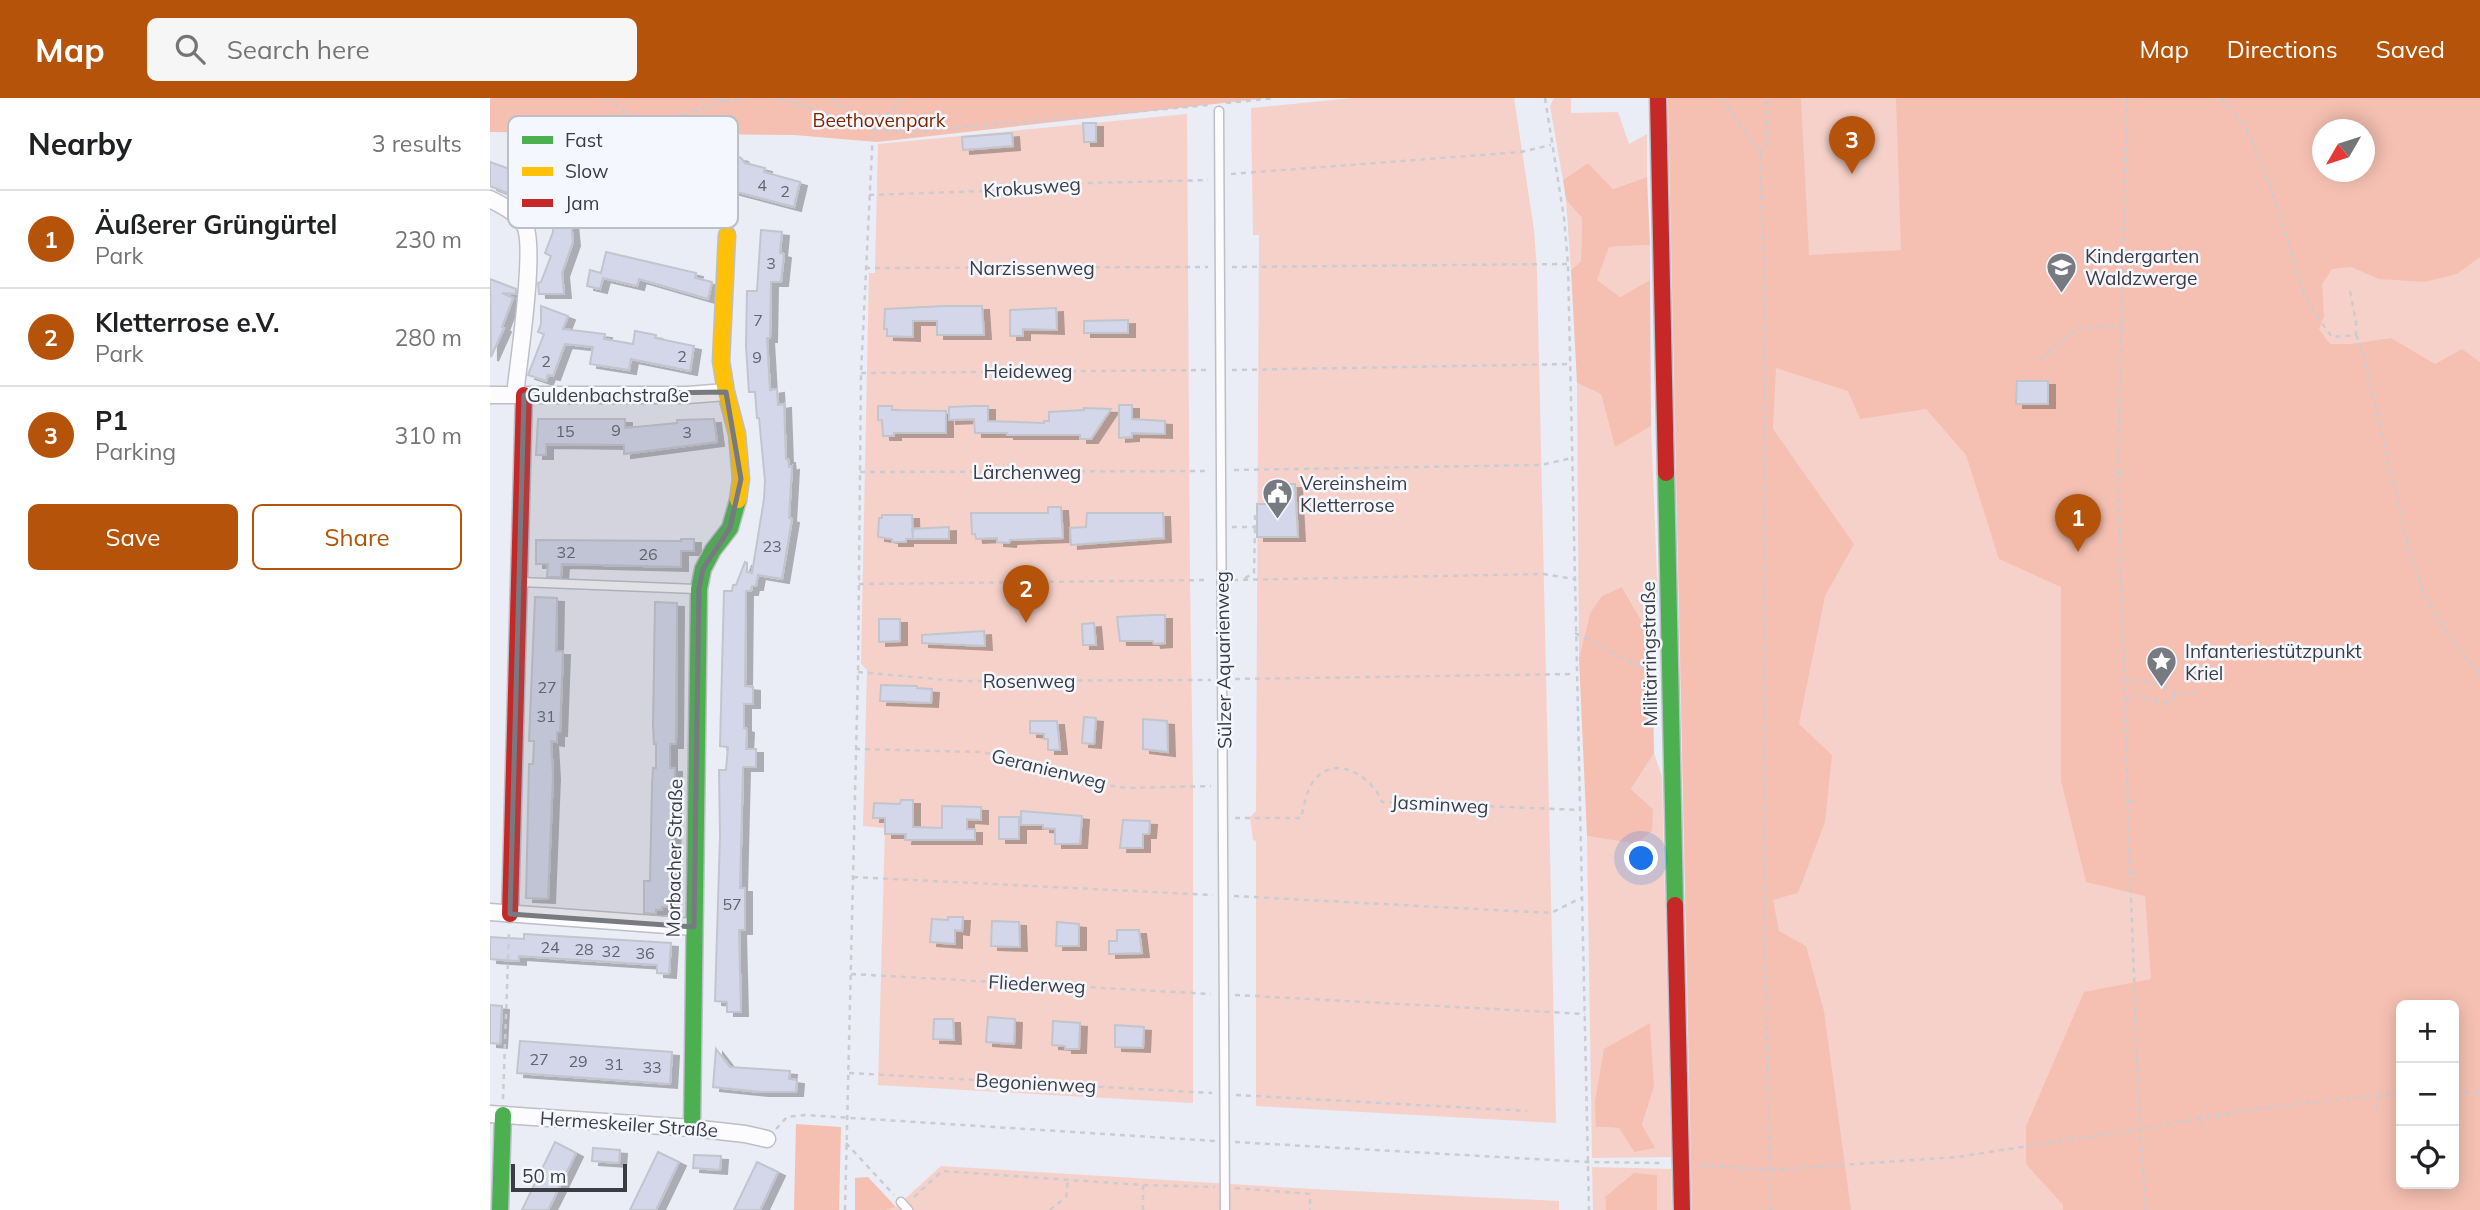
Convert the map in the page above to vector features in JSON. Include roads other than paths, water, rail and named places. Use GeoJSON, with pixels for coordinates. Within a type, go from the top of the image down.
{"type":"FeatureCollection","features":[{"type":"Feature","properties":{"kind":"street","name":"Militärringstraße"},"geometry":{"type":"LineString","coordinates":[[1658,98],[1682,1210]]}},
{"type":"Feature","properties":{"kind":"street"},"geometry":{"type":"LineString","coordinates":[[490,199],[508,208]]}},
{"type":"Feature","properties":{"kind":"street"},"geometry":{"type":"LineString","coordinates":[[510,914],[519,582],[519,395],[529,256],[526,228]]}},
{"type":"Feature","properties":{"kind":"street","name":"Morbacher Straße"},"geometry":{"type":"LineString","coordinates":[[692,1128],[699,589],[703,569],[730,528],[741,479],[737,434],[721,361],[727,235]]}},
{"type":"Feature","properties":{"kind":"street","name":"Guldenbachstraße"},"geometry":{"type":"LineString","coordinates":[[490,395],[688,395],[726,392]]}},
{"type":"Feature","properties":{"kind":"street"},"geometry":{"type":"LineString","coordinates":[[490,912],[694,927]]}},
{"type":"Feature","properties":{"kind":"street"},"geometry":{"type":"LineString","coordinates":[[496,1115],[500,1210]]}},
{"type":"Feature","properties":{"kind":"street","name":"Hermeskeiler Straße"},"geometry":{"type":"LineString","coordinates":[[496,1115],[692,1128],[767,1139]]}},
{"type":"Feature","properties":{"kind":"lane","name":"Sülzer Aquarienweg"},"geometry":{"type":"LineString","coordinates":[[1219,111],[1225,1210]]}},
{"type":"Feature","properties":{"kind":"lane"},"geometry":{"type":"LineString","coordinates":[[519,582],[699,589]]}},
{"type":"Feature","properties":{"kind":"place","name":"P1"},"geometry":{"type":"Point","coordinates":[1852,174]}},
{"type":"Feature","properties":{"kind":"place","name":"Kindergarten Waldzwerge"},"geometry":{"type":"Point","coordinates":[2062,294]}},
{"type":"Feature","properties":{"kind":"place","name":"Vereinsheim Kletterrose"},"geometry":{"type":"Point","coordinates":[1277,521]}},
{"type":"Feature","properties":{"kind":"place","name":"Äußerer Grüngürtel"},"geometry":{"type":"Point","coordinates":[2078,552]}},
{"type":"Feature","properties":{"kind":"place","name":"Kletterrose e.V."},"geometry":{"type":"Point","coordinates":[1026,623]}},
{"type":"Feature","properties":{"kind":"place","name":"Infanteriestützpunkt Kriel"},"geometry":{"type":"Point","coordinates":[2162,689]}},
{"type":"Feature","properties":{"kind":"park label","name":"Beethovenpark"},"geometry":{"type":"Point","coordinates":[879,120]}}]}
